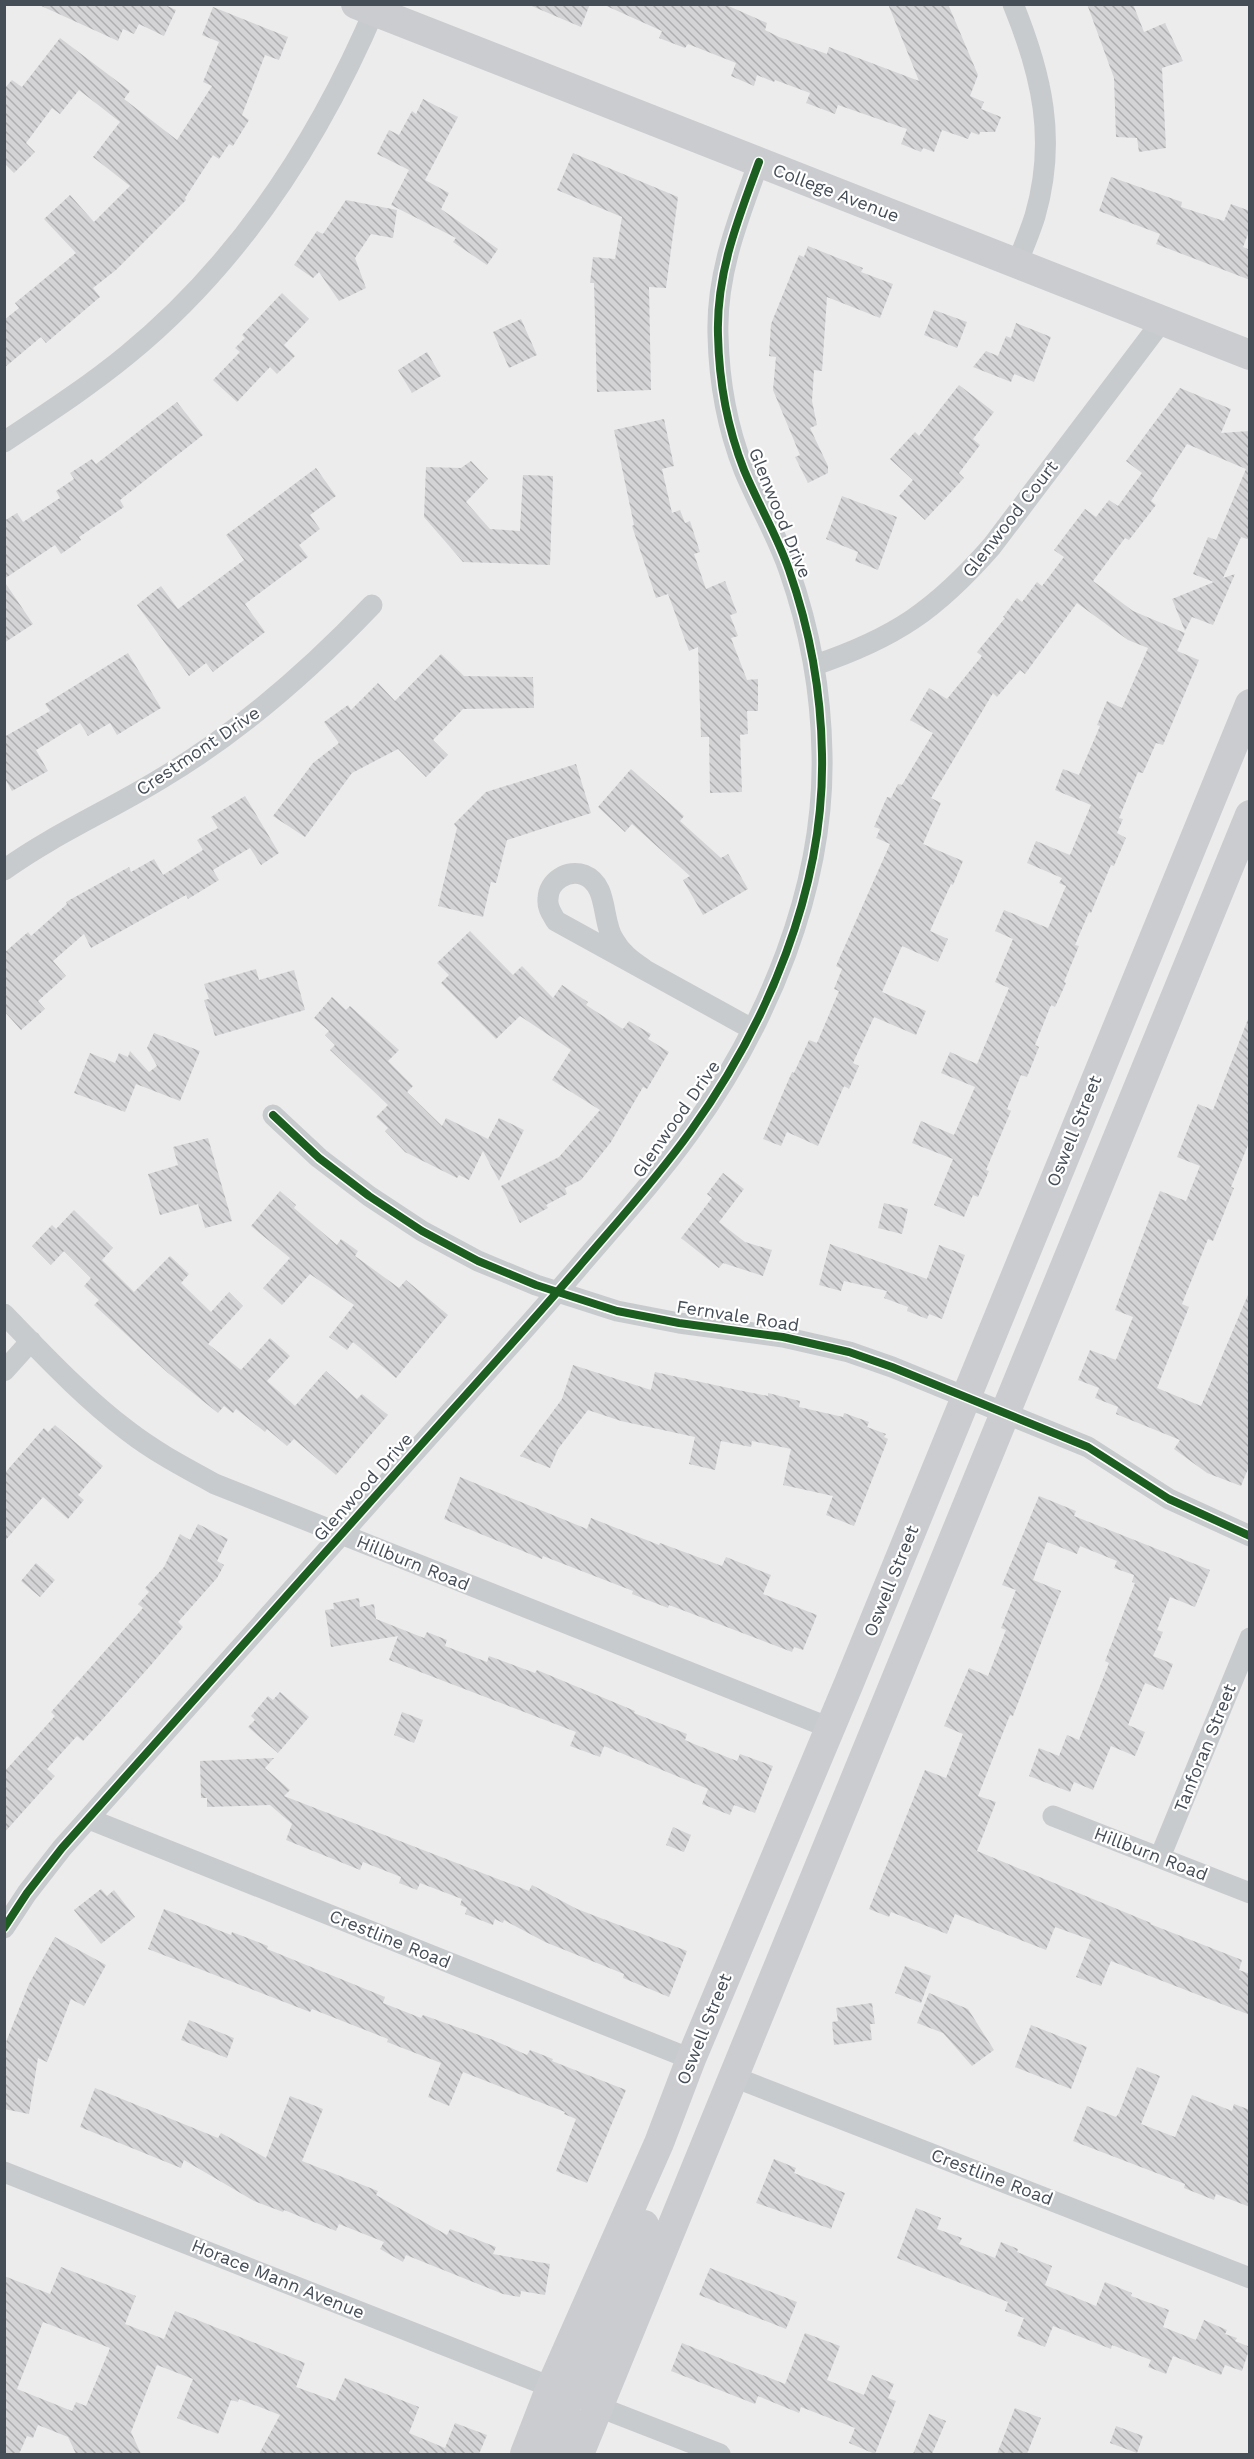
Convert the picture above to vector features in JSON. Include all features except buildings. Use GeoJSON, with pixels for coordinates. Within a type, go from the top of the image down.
{"type":"FeatureCollection","features":[{"type":"Feature","properties":{"kind":"main road","name":"College Avenue"},"geometry":{"type":"LineString","coordinates":[[369,7],[1250,355]]}},
{"type":"Feature","properties":{"kind":"main road","name":"Oswell Street"},"geometry":{"type":"LineString","coordinates":[[525,2454],[551,2387],[659,2143],[691,2059],[830,1728],[1250,704]]}},
{"type":"Feature","properties":{"kind":"main road"},"geometry":{"type":"LineString","coordinates":[[579,2454],[1250,815]]}},
{"type":"Feature","properties":{"kind":"main road"},"geometry":{"type":"LineString","coordinates":[[599,2408],[584,2391],[586,2371],[651,2206],[659,2143]]}},
{"type":"Feature","properties":{"kind":"main road"},"geometry":{"type":"LineString","coordinates":[[551,2387],[564,2395],[566,2403],[566,2417],[554,2454]]}},
{"type":"Feature","properties":{"kind":"street"},"geometry":{"type":"LineString","coordinates":[[1012,4],[1036,66],[1043,103],[1046,141],[1043,179],[1035,215],[1017,264]]}},
{"type":"Feature","properties":{"kind":"street"},"geometry":{"type":"LineString","coordinates":[[4,442],[68,400],[128,355],[183,304],[224,260],[270,201],[312,139],[347,73],[369,7]]}},
{"type":"Feature","properties":{"kind":"street","name":"Glenwood Drive"},"geometry":{"type":"LineString","coordinates":[[4,1928],[27,1893],[89,1819],[557,1293],[657,1176],[693,1128],[733,1064],[772,987],[795,928],[810,873],[819,817],[822,760],[820,703],[805,619],[787,565],[737,450],[728,422],[720,379],[717,330],[722,280],[731,239],[759,162]]}},
{"type":"Feature","properties":{"kind":"street","name":"Glenwood Court"},"geometry":{"type":"LineString","coordinates":[[814,665],[858,651],[898,630],[931,608],[961,582],[992,546],[1162,321]]}},
{"type":"Feature","properties":{"kind":"street","name":"Crestmont Drive"},"geometry":{"type":"LineString","coordinates":[[4,870],[70,828],[162,778],[226,736],[274,699],[372,605]]}},
{"type":"Feature","properties":{"kind":"street"},"geometry":{"type":"LineString","coordinates":[[644,969],[628,958],[613,940],[605,922],[600,891],[593,880],[582,874],[570,873],[559,878],[551,887],[547,898],[549,910],[556,921],[752,1029]]}},
{"type":"Feature","properties":{"kind":"street","name":"Fernvale Road"},"geometry":{"type":"LineString","coordinates":[[273,1114],[320,1158],[369,1196],[422,1231],[478,1261],[557,1293],[617,1311],[669,1321],[783,1336],[849,1352],[966,1395],[1088,1447],[1168,1499],[1250,1536]]}},
{"type":"Feature","properties":{"kind":"street","name":"Hillburn Road"},"geometry":{"type":"LineString","coordinates":[[4,1314],[87,1398],[129,1432],[175,1462],[215,1484],[830,1728]]}},
{"type":"Feature","properties":{"kind":"street"},"geometry":{"type":"LineString","coordinates":[[4,1371],[31,1341]]}},
{"type":"Feature","properties":{"kind":"street","name":"Tanforan Street"},"geometry":{"type":"LineString","coordinates":[[1160,1857],[1250,1638]]}},
{"type":"Feature","properties":{"kind":"street","name":"Hillburn Road"},"geometry":{"type":"LineString","coordinates":[[1053,1816],[1250,1893]]}},
{"type":"Feature","properties":{"kind":"street","name":"Crestline Road"},"geometry":{"type":"LineString","coordinates":[[89,1819],[691,2059]]}},
{"type":"Feature","properties":{"kind":"street","name":"Crestline Road"},"geometry":{"type":"LineString","coordinates":[[734,2077],[1250,2278]]}},
{"type":"Feature","properties":{"kind":"street","name":"Horace Mann Avenue"},"geometry":{"type":"LineString","coordinates":[[4,2172],[551,2387]]}},
{"type":"Feature","properties":{"kind":"street"},"geometry":{"type":"LineString","coordinates":[[599,2408],[720,2454]]}},
{"type":"Feature","properties":{"kind":"cycle path"},"geometry":{"type":"LineString","coordinates":[[4,1928],[27,1893],[62,1848],[562,1287],[651,1182],[718,1091],[744,1047],[766,1001],[786,954],[802,905],[813,855],[820,805],[822,754],[817,684],[803,615],[784,557],[738,454],[725,404],[720,369],[718,312],[725,268],[736,226],[759,162]]}},
{"type":"Feature","properties":{"kind":"cycle path"},"geometry":{"type":"LineString","coordinates":[[273,1115],[319,1158],[369,1196],[422,1231],[478,1261],[536,1285],[617,1311],[679,1323],[783,1337],[849,1352],[892,1367],[1088,1447],[1169,1499],[1250,1536]]}}]}
